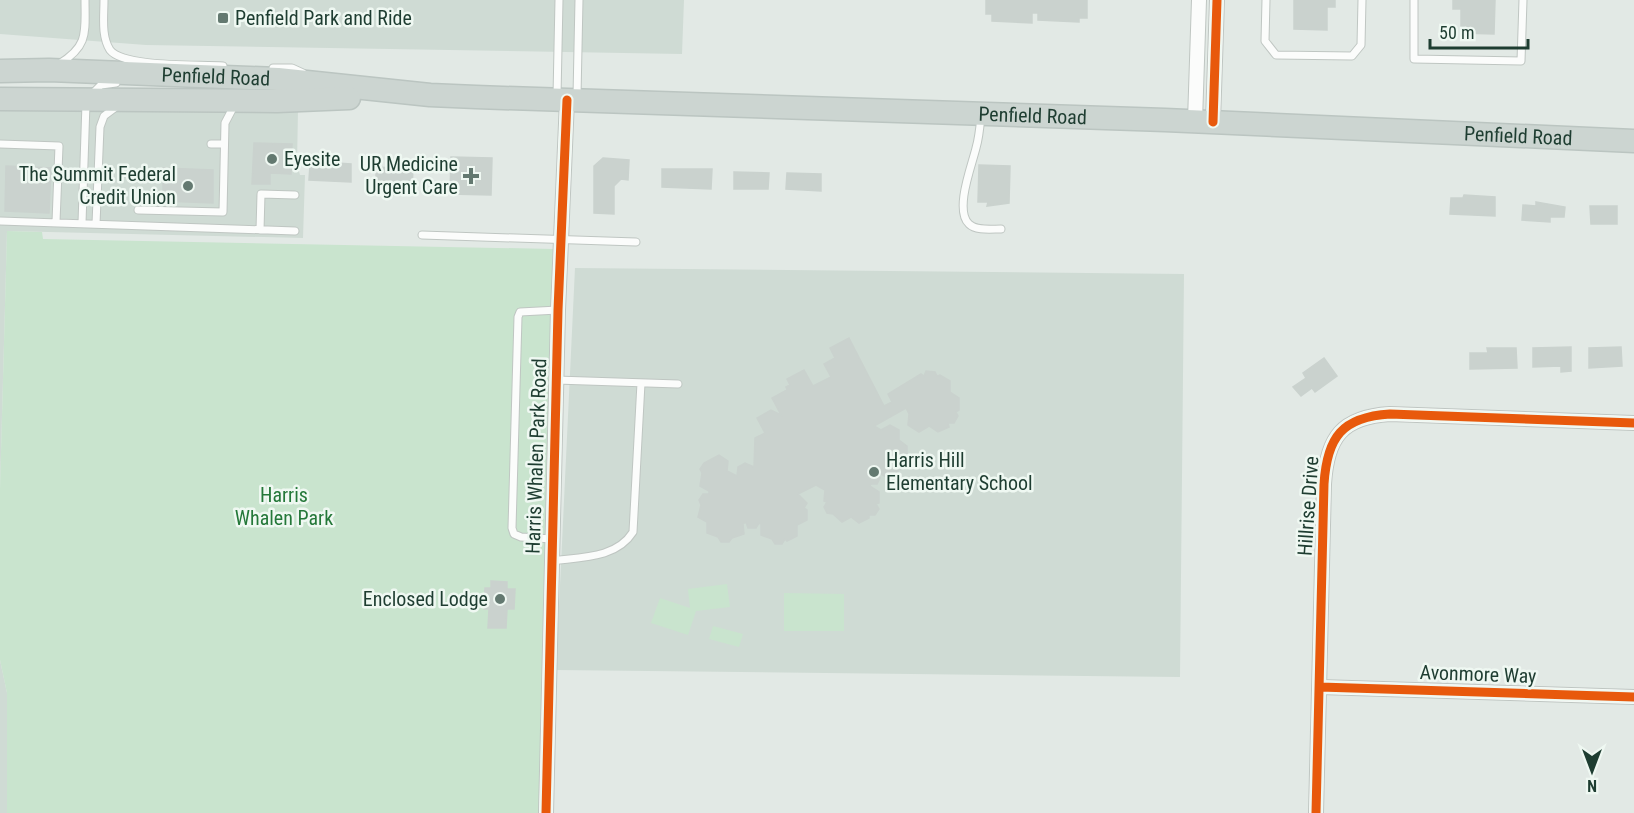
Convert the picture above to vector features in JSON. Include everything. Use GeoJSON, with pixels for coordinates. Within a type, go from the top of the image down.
{"type":"FeatureCollection","features":[{"type":"Feature","properties":{"kind":"main road","name":"Penfield Road"},"geometry":{"type":"LineString","coordinates":[[0,71],[246,70],[337,85],[430,95]]}},
{"type":"Feature","properties":{"kind":"main road","name":"Penfield Road"},"geometry":{"type":"LineString","coordinates":[[0,99],[87,99],[133,88],[236,100],[430,95],[1204,122],[1634,141]]}},
{"type":"Feature","properties":{"kind":"street"},"geometry":{"type":"LineString","coordinates":[[1199,0],[1204,122]]}},
{"type":"Feature","properties":{"kind":"street"},"geometry":{"type":"LineString","coordinates":[[1204,122],[1217,0]]}},
{"type":"Feature","properties":{"kind":"street","name":"Harris Whalen Park Road"},"geometry":{"type":"LineString","coordinates":[[546,813],[558,310],[567,100]]}},
{"type":"Feature","properties":{"kind":"street","name":"Hillrise Drive"},"geometry":{"type":"LineString","coordinates":[[1316,813],[1325,469],[1331,444],[1348,424],[1374,415],[1634,423]]}},
{"type":"Feature","properties":{"kind":"street","name":"Avonmore Way"},"geometry":{"type":"LineString","coordinates":[[1320,687],[1634,697]]}},
{"type":"Feature","properties":{"kind":"lane"},"geometry":{"type":"LineString","coordinates":[[49,70],[78,51],[82,43],[86,0]]}},
{"type":"Feature","properties":{"kind":"lane"},"geometry":{"type":"LineString","coordinates":[[104,0],[105,39],[117,56],[133,61],[246,70]]}},
{"type":"Feature","properties":{"kind":"lane"},"geometry":{"type":"LineString","coordinates":[[559,0],[567,100]]}},
{"type":"Feature","properties":{"kind":"lane"},"geometry":{"type":"LineString","coordinates":[[567,100],[579,0]]}},
{"type":"Feature","properties":{"kind":"lane"},"geometry":{"type":"LineString","coordinates":[[1266,0],[1265,41],[1276,55],[1352,56],[1361,45],[1362,0]]}},
{"type":"Feature","properties":{"kind":"lane"},"geometry":{"type":"LineString","coordinates":[[1414,0],[1414,59],[1521,61],[1522,0]]}},
{"type":"Feature","properties":{"kind":"lane"},"geometry":{"type":"LineString","coordinates":[[96,224],[101,124],[111,109],[133,88],[198,83],[246,70]]}},
{"type":"Feature","properties":{"kind":"lane"},"geometry":{"type":"LineString","coordinates":[[82,223],[87,99]]}},
{"type":"Feature","properties":{"kind":"lane"},"geometry":{"type":"LineString","coordinates":[[138,210],[223,212],[225,123],[236,100]]}},
{"type":"Feature","properties":{"kind":"lane"},"geometry":{"type":"LineString","coordinates":[[981,114],[977,147],[965,183],[965,216],[969,224],[976,229],[1000,229]]}},
{"type":"Feature","properties":{"kind":"lane"},"geometry":{"type":"LineString","coordinates":[[0,144],[58,146],[56,222]]}},
{"type":"Feature","properties":{"kind":"lane"},"geometry":{"type":"LineString","coordinates":[[211,144],[223,144]]}},
{"type":"Feature","properties":{"kind":"lane"},"geometry":{"type":"LineString","coordinates":[[260,230],[261,194],[295,195]]}},
{"type":"Feature","properties":{"kind":"lane"},"geometry":{"type":"LineString","coordinates":[[0,221],[295,231]]}},
{"type":"Feature","properties":{"kind":"lane"},"geometry":{"type":"LineString","coordinates":[[422,235],[561,242],[636,242]]}},
{"type":"Feature","properties":{"kind":"lane"},"geometry":{"type":"LineString","coordinates":[[552,538],[521,537],[514,534],[512,528],[517,328],[520,312],[558,310]]}},
{"type":"Feature","properties":{"kind":"lane"},"geometry":{"type":"LineString","coordinates":[[556,380],[678,384]]}},
{"type":"Feature","properties":{"kind":"lane"},"geometry":{"type":"LineString","coordinates":[[551,561],[602,554],[617,549],[633,532],[641,383]]}},
{"type":"Feature","properties":{"kind":"shaded area"},"geometry":{"type":"Polygon","coordinates":[[[0,0],[684,0],[682,54],[146,45],[0,34],[0,0]]]}},
{"type":"Feature","properties":{"kind":"shaded area"},"geometry":{"type":"Polygon","coordinates":[[[0,108],[298,110],[297,164],[300,175],[305,175],[303,238],[7,231],[0,489],[0,108]]]}},
{"type":"Feature","properties":{"kind":"shaded area","name":"Harris Hill Elementary School"},"geometry":{"type":"Polygon","coordinates":[[[575,268],[1184,274],[1180,677],[556,670],[575,268]]]}},
{"type":"Feature","properties":{"kind":"shaded area"},"geometry":{"type":"Polygon","coordinates":[[[0,660],[7,693],[7,813],[0,813],[0,660]]]}},
{"type":"Feature","properties":{"kind":"green space","name":"Harris Whalen Park"},"geometry":{"type":"Polygon","coordinates":[[[7,231],[42,232],[43,239],[553,249],[539,813],[7,813],[7,693],[0,660],[0,489],[7,231]]]}},
{"type":"Feature","properties":{"kind":"green space"},"geometry":{"type":"Polygon","coordinates":[[[727,584],[730,607],[696,611],[688,635],[651,623],[660,598],[690,608],[688,589],[727,584]]]}},
{"type":"Feature","properties":{"kind":"green space"},"geometry":{"type":"Polygon","coordinates":[[[784,593],[844,594],[844,631],[784,631],[784,593]]]}},
{"type":"Feature","properties":{"kind":"green space"},"geometry":{"type":"Polygon","coordinates":[[[713,626],[743,634],[739,647],[709,639],[713,626]]]}},
{"type":"Feature","properties":{"kind":"building"},"geometry":{"type":"Polygon","coordinates":[[[986,0],[1087,0],[1087,18],[1079,18],[1079,22],[1038,20],[1038,13],[1032,13],[1032,23],[992,21],[992,14],[986,14],[986,0]]]}},
{"type":"Feature","properties":{"kind":"building"},"geometry":{"type":"Polygon","coordinates":[[[1294,0],[1335,0],[1335,7],[1327,7],[1327,30],[1294,29],[1294,0]]]}},
{"type":"Feature","properties":{"kind":"building"},"geometry":{"type":"Polygon","coordinates":[[[1453,0],[1495,0],[1494,34],[1461,33],[1461,9],[1453,9],[1453,0]]]}},
{"type":"Feature","properties":{"kind":"building","name":"Eyesite"},"geometry":{"type":"Polygon","coordinates":[[[254,143],[292,144],[291,174],[270,173],[270,184],[252,184],[254,143]]]}},
{"type":"Feature","properties":{"kind":"building","name":"UR Medicine Urgent Care"},"geometry":{"type":"Polygon","coordinates":[[[451,157],[492,158],[491,195],[450,194],[451,157]]]}},
{"type":"Feature","properties":{"kind":"building"},"geometry":{"type":"Polygon","coordinates":[[[603,158],[629,160],[628,180],[621,179],[614,186],[614,214],[594,213],[594,166],[603,158]]]}},
{"type":"Feature","properties":{"kind":"building"},"geometry":{"type":"Polygon","coordinates":[[[321,162],[351,164],[351,182],[309,180],[310,165],[321,165],[321,162]]]}},
{"type":"Feature","properties":{"kind":"building"},"geometry":{"type":"Polygon","coordinates":[[[979,165],[1010,166],[1009,203],[987,206],[988,202],[978,202],[979,165]]]}},
{"type":"Feature","properties":{"kind":"building"},"geometry":{"type":"Polygon","coordinates":[[[6,166],[51,168],[49,213],[5,211],[6,166]]]}},
{"type":"Feature","properties":{"kind":"building"},"geometry":{"type":"Polygon","coordinates":[[[376,167],[413,169],[412,188],[400,188],[400,195],[385,195],[385,187],[376,186],[376,167]]]}},
{"type":"Feature","properties":{"kind":"building","name":"The Summit Federal Credit Union"},"geometry":{"type":"Polygon","coordinates":[[[163,168],[213,170],[213,203],[163,201],[163,168]]]}},
{"type":"Feature","properties":{"kind":"building"},"geometry":{"type":"Polygon","coordinates":[[[662,169],[712,169],[711,189],[662,187],[662,169]]]}},
{"type":"Feature","properties":{"kind":"building"},"geometry":{"type":"Polygon","coordinates":[[[734,172],[769,173],[768,189],[734,189],[734,172]]]}},
{"type":"Feature","properties":{"kind":"building"},"geometry":{"type":"Polygon","coordinates":[[[787,173],[821,174],[821,191],[786,189],[787,173]]]}},
{"type":"Feature","properties":{"kind":"building"},"geometry":{"type":"Polygon","coordinates":[[[1464,195],[1495,197],[1495,216],[1450,214],[1451,198],[1463,198],[1464,195]]]}},
{"type":"Feature","properties":{"kind":"building"},"geometry":{"type":"Polygon","coordinates":[[[1536,202],[1565,207],[1564,217],[1550,217],[1550,222],[1522,220],[1523,205],[1536,206],[1536,202]]]}},
{"type":"Feature","properties":{"kind":"building"},"geometry":{"type":"Polygon","coordinates":[[[1590,206],[1617,206],[1617,224],[1591,224],[1590,206]]]}},
{"type":"Feature","properties":{"kind":"building"},"geometry":{"type":"Polygon","coordinates":[[[849,338],[884,406],[892,402],[888,394],[921,374],[924,376],[926,371],[935,372],[937,376],[940,375],[950,381],[950,392],[959,398],[959,410],[956,412],[958,416],[954,423],[948,423],[949,427],[938,432],[929,426],[919,432],[908,425],[909,414],[906,408],[874,426],[881,430],[890,425],[899,430],[899,440],[907,446],[907,457],[905,458],[907,463],[904,469],[898,470],[888,478],[877,472],[880,478],[877,484],[870,486],[879,492],[879,503],[876,504],[879,509],[875,515],[869,515],[869,518],[859,523],[851,517],[842,522],[833,514],[827,513],[824,507],[827,502],[824,501],[825,490],[816,485],[798,494],[807,503],[804,508],[807,510],[807,520],[797,525],[797,536],[787,541],[785,539],[782,544],[775,544],[772,539],[761,535],[761,524],[759,523],[756,528],[748,528],[746,522],[743,524],[744,534],[732,538],[729,542],[721,542],[718,537],[707,533],[707,522],[698,517],[701,505],[699,500],[703,494],[709,494],[709,491],[700,486],[702,473],[700,469],[704,463],[719,455],[728,461],[727,471],[737,476],[738,467],[745,463],[754,467],[755,438],[765,433],[757,418],[771,410],[781,415],[772,398],[787,390],[786,387],[790,385],[787,379],[804,370],[813,386],[831,377],[824,364],[835,358],[830,348],[849,338]]]}},
{"type":"Feature","properties":{"kind":"building"},"geometry":{"type":"Polygon","coordinates":[[[1571,347],[1571,371],[1561,372],[1561,366],[1533,367],[1533,348],[1571,347]]]}},
{"type":"Feature","properties":{"kind":"building"},"geometry":{"type":"Polygon","coordinates":[[[1621,347],[1622,366],[1589,368],[1589,348],[1621,347]]]}},
{"type":"Feature","properties":{"kind":"building"},"geometry":{"type":"Polygon","coordinates":[[[1487,348],[1516,348],[1517,368],[1470,369],[1470,353],[1488,353],[1487,348]]]}},
{"type":"Feature","properties":{"kind":"building"},"geometry":{"type":"Polygon","coordinates":[[[1324,358],[1337,376],[1315,392],[1312,388],[1301,396],[1293,387],[1306,378],[1303,373],[1324,358]]]}},
{"type":"Feature","properties":{"kind":"building","name":"Enclosed Lodge"},"geometry":{"type":"Polygon","coordinates":[[[491,581],[507,582],[507,589],[515,589],[514,609],[507,609],[506,628],[488,628],[489,609],[484,609],[485,588],[491,588],[491,581]]]}},
{"type":"Feature","properties":{"kind":"cycle path"},"geometry":{"type":"LineString","coordinates":[[1213,122],[1217,0]]}},
{"type":"Feature","properties":{"kind":"cycle path"},"geometry":{"type":"LineString","coordinates":[[546,813],[558,310],[567,100]]}},
{"type":"Feature","properties":{"kind":"cycle path"},"geometry":{"type":"LineString","coordinates":[[1316,813],[1324,484],[1329,454],[1340,433],[1349,425],[1360,420],[1390,414],[1634,423]]}},
{"type":"Feature","properties":{"kind":"cycle path"},"geometry":{"type":"LineString","coordinates":[[1320,687],[1634,697]]}},
{"type":"Feature","properties":{"kind":"place","name":"Penfield Park and Ride"},"geometry":{"type":"Point","coordinates":[223,18]}},
{"type":"Feature","properties":{"kind":"place","name":"Eyesite"},"geometry":{"type":"Point","coordinates":[272,159]}},
{"type":"Feature","properties":{"kind":"place","name":"UR Medicine Urgent Care"},"geometry":{"type":"Point","coordinates":[471,176]}},
{"type":"Feature","properties":{"kind":"place","name":"The Summit Federal Credit Union"},"geometry":{"type":"Point","coordinates":[188,186]}},
{"type":"Feature","properties":{"kind":"place","name":"Harris Hill Elementary School"},"geometry":{"type":"Point","coordinates":[874,472]}},
{"type":"Feature","properties":{"kind":"place","name":"Enclosed Lodge"},"geometry":{"type":"Point","coordinates":[500,599]}}]}
